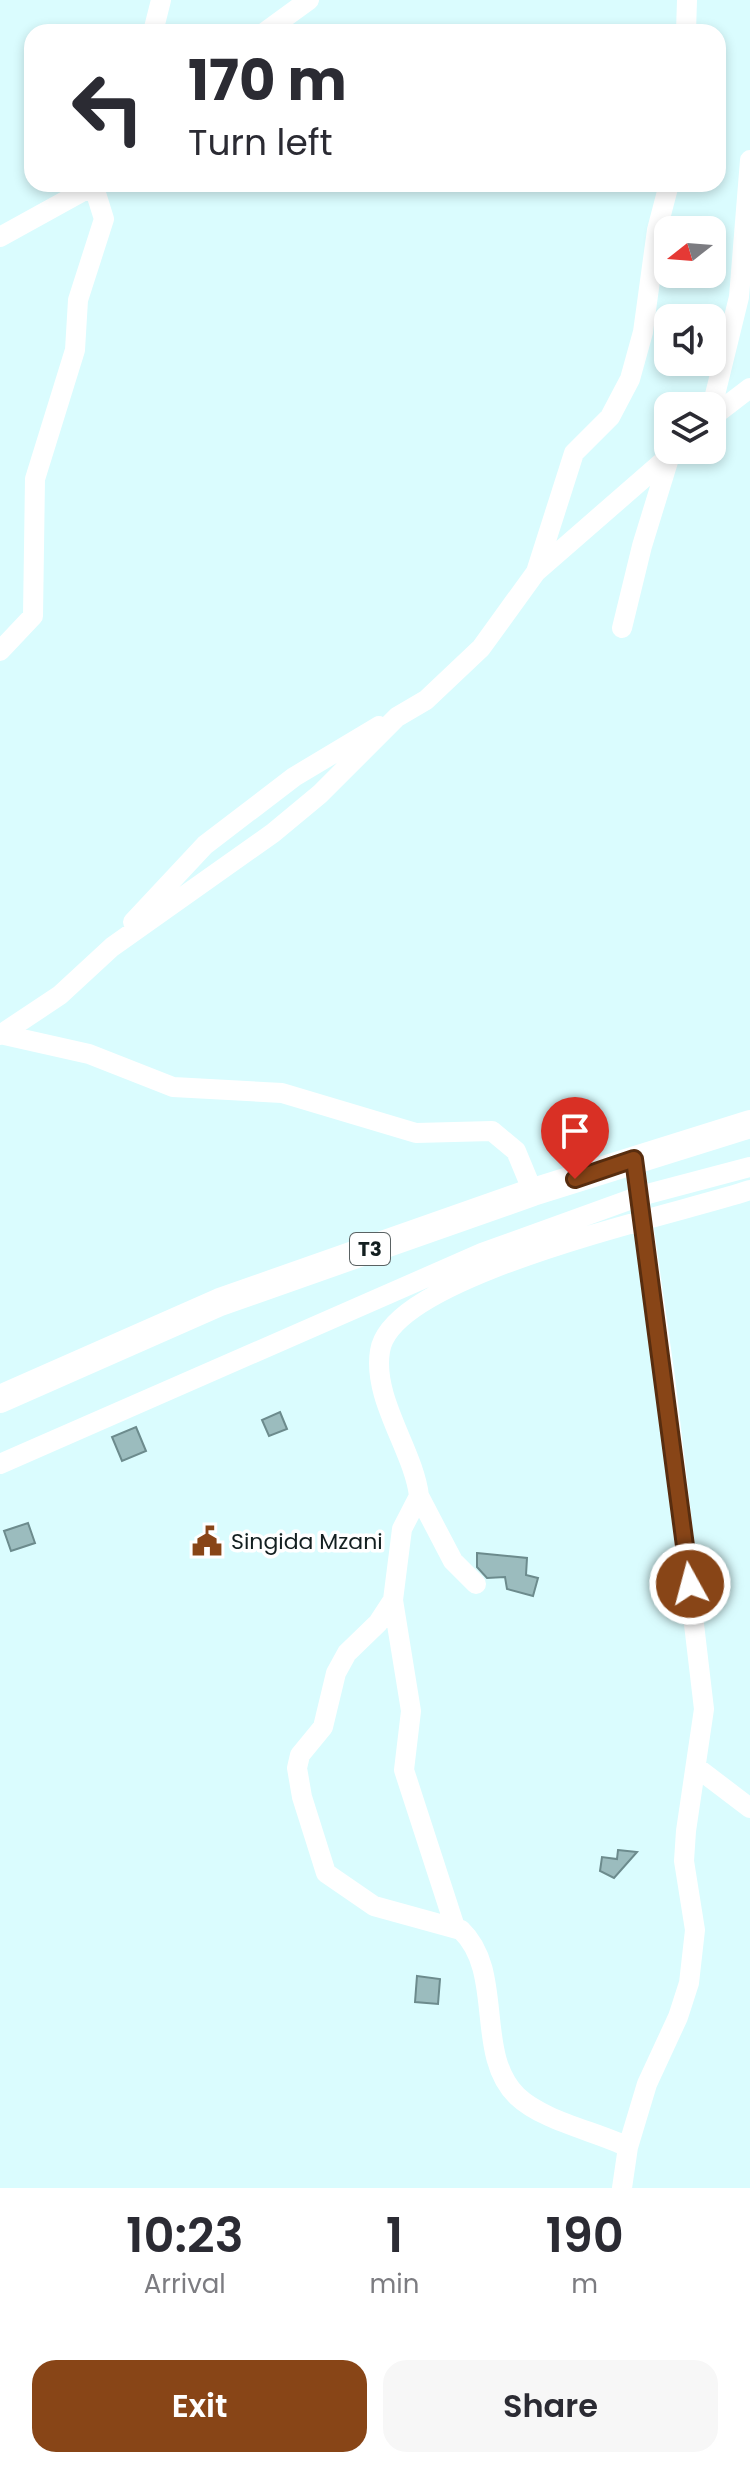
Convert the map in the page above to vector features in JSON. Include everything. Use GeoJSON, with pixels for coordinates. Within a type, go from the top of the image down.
{"type":"FeatureCollection","features":[{"type":"Feature","properties":{"kind":"highway","name":"T3"},"geometry":{"type":"LineString","coordinates":[[0,1399],[220,1302],[533,1192],[750,1124]]}},
{"type":"Feature","properties":{"kind":"street"},"geometry":{"type":"LineString","coordinates":[[155,24],[161,0]]}},
{"type":"Feature","properties":{"kind":"street"},"geometry":{"type":"LineString","coordinates":[[276,24],[309,0]]}},
{"type":"Feature","properties":{"kind":"street"},"geometry":{"type":"LineString","coordinates":[[686,24],[687,0]]}},
{"type":"Feature","properties":{"kind":"street"},"geometry":{"type":"LineString","coordinates":[[719,392],[739,297],[750,160]]}},
{"type":"Feature","properties":{"kind":"street"},"geometry":{"type":"LineString","coordinates":[[0,237],[38,213],[81,192]]}},
{"type":"Feature","properties":{"kind":"street"},"geometry":{"type":"LineString","coordinates":[[0,651],[33,616],[35,479],[75,350],[78,300],[104,219],[97,192]]}},
{"type":"Feature","properties":{"kind":"street"},"geometry":{"type":"LineString","coordinates":[[536,572],[574,453],[610,417],[630,379],[643,332],[657,230],[667,192]]}},
{"type":"Feature","properties":{"kind":"street"},"geometry":{"type":"LineString","coordinates":[[726,404],[750,388]]}},
{"type":"Feature","properties":{"kind":"street"},"geometry":{"type":"LineString","coordinates":[[726,411],[750,409]]}},
{"type":"Feature","properties":{"kind":"street"},"geometry":{"type":"LineString","coordinates":[[1,1035],[60,995],[112,947],[205,845],[325,756],[426,700],[481,648],[536,572],[660,464]]}},
{"type":"Feature","properties":{"kind":"street"},"geometry":{"type":"LineString","coordinates":[[622,628],[631,583],[669,464]]}},
{"type":"Feature","properties":{"kind":"street"},"geometry":{"type":"LineString","coordinates":[[112,947],[273,833],[320,794],[397,717]]}},
{"type":"Feature","properties":{"kind":"street"},"geometry":{"type":"LineString","coordinates":[[1,1035],[89,1054],[173,1087],[282,1093],[416,1133],[492,1131],[516,1151],[533,1192]]}},
{"type":"Feature","properties":{"kind":"street"},"geometry":{"type":"LineString","coordinates":[[622,2188],[628,2147],[655,2064],[678,2017],[689,1983],[695,1930],[684,1861],[704,1709],[634,1159]]}},
{"type":"Feature","properties":{"kind":"street"},"geometry":{"type":"LineString","coordinates":[[0,1464],[310,1331],[426,1275],[640,1196],[750,1167]]}},
{"type":"Feature","properties":{"kind":"street"},"geometry":{"type":"LineString","coordinates":[[476,1584],[453,1561],[419,1496],[380,1368],[382,1343],[394,1323],[407,1310],[496,1267],[750,1190]]}},
{"type":"Feature","properties":{"kind":"street"},"geometry":{"type":"LineString","coordinates":[[419,1496],[402,1529],[393,1600],[411,1711],[405,1783],[455,1927]]}},
{"type":"Feature","properties":{"kind":"street"},"geometry":{"type":"LineString","coordinates":[[393,1600],[378,1623],[347,1653],[336,1673],[323,1727],[300,1755],[297,1768],[302,1797],[326,1873],[374,1906],[409,1918],[455,1927],[467,1935],[482,1970],[494,2038],[511,2089],[535,2108],[628,2147]]}},
{"type":"Feature","properties":{"kind":"street"},"geometry":{"type":"LineString","coordinates":[[696,1767],[750,1808]]}},
{"type":"Feature","properties":{"kind":"building"},"geometry":{"type":"Polygon","coordinates":[[[280,1412],[287,1429],[269,1436],[262,1420],[280,1412]]]}},
{"type":"Feature","properties":{"kind":"building"},"geometry":{"type":"Polygon","coordinates":[[[136,1427],[146,1451],[122,1461],[112,1437],[136,1427]]]}},
{"type":"Feature","properties":{"kind":"building"},"geometry":{"type":"Polygon","coordinates":[[[28,1523],[35,1543],[11,1551],[4,1531],[28,1523]]]}},
{"type":"Feature","properties":{"kind":"building"},"geometry":{"type":"Polygon","coordinates":[[[477,1553],[527,1558],[526,1575],[538,1578],[533,1596],[507,1589],[505,1577],[487,1578],[477,1567],[477,1553]]]}},
{"type":"Feature","properties":{"kind":"building"},"geometry":{"type":"Polygon","coordinates":[[[618,1850],[637,1852],[614,1878],[600,1871],[602,1857],[617,1859],[618,1850]]]}},
{"type":"Feature","properties":{"kind":"building"},"geometry":{"type":"Polygon","coordinates":[[[417,1976],[440,1979],[438,2004],[415,2002],[417,1976]]]}},
{"type":"Feature","properties":{"kind":"place","name":"Singida Mzani"},"geometry":{"type":"Point","coordinates":[207,1541]}},
{"type":"Feature","properties":{"kind":"route"},"geometry":{"type":"LineString","coordinates":[[575,1179],[634,1159],[690,1584]]}}]}
